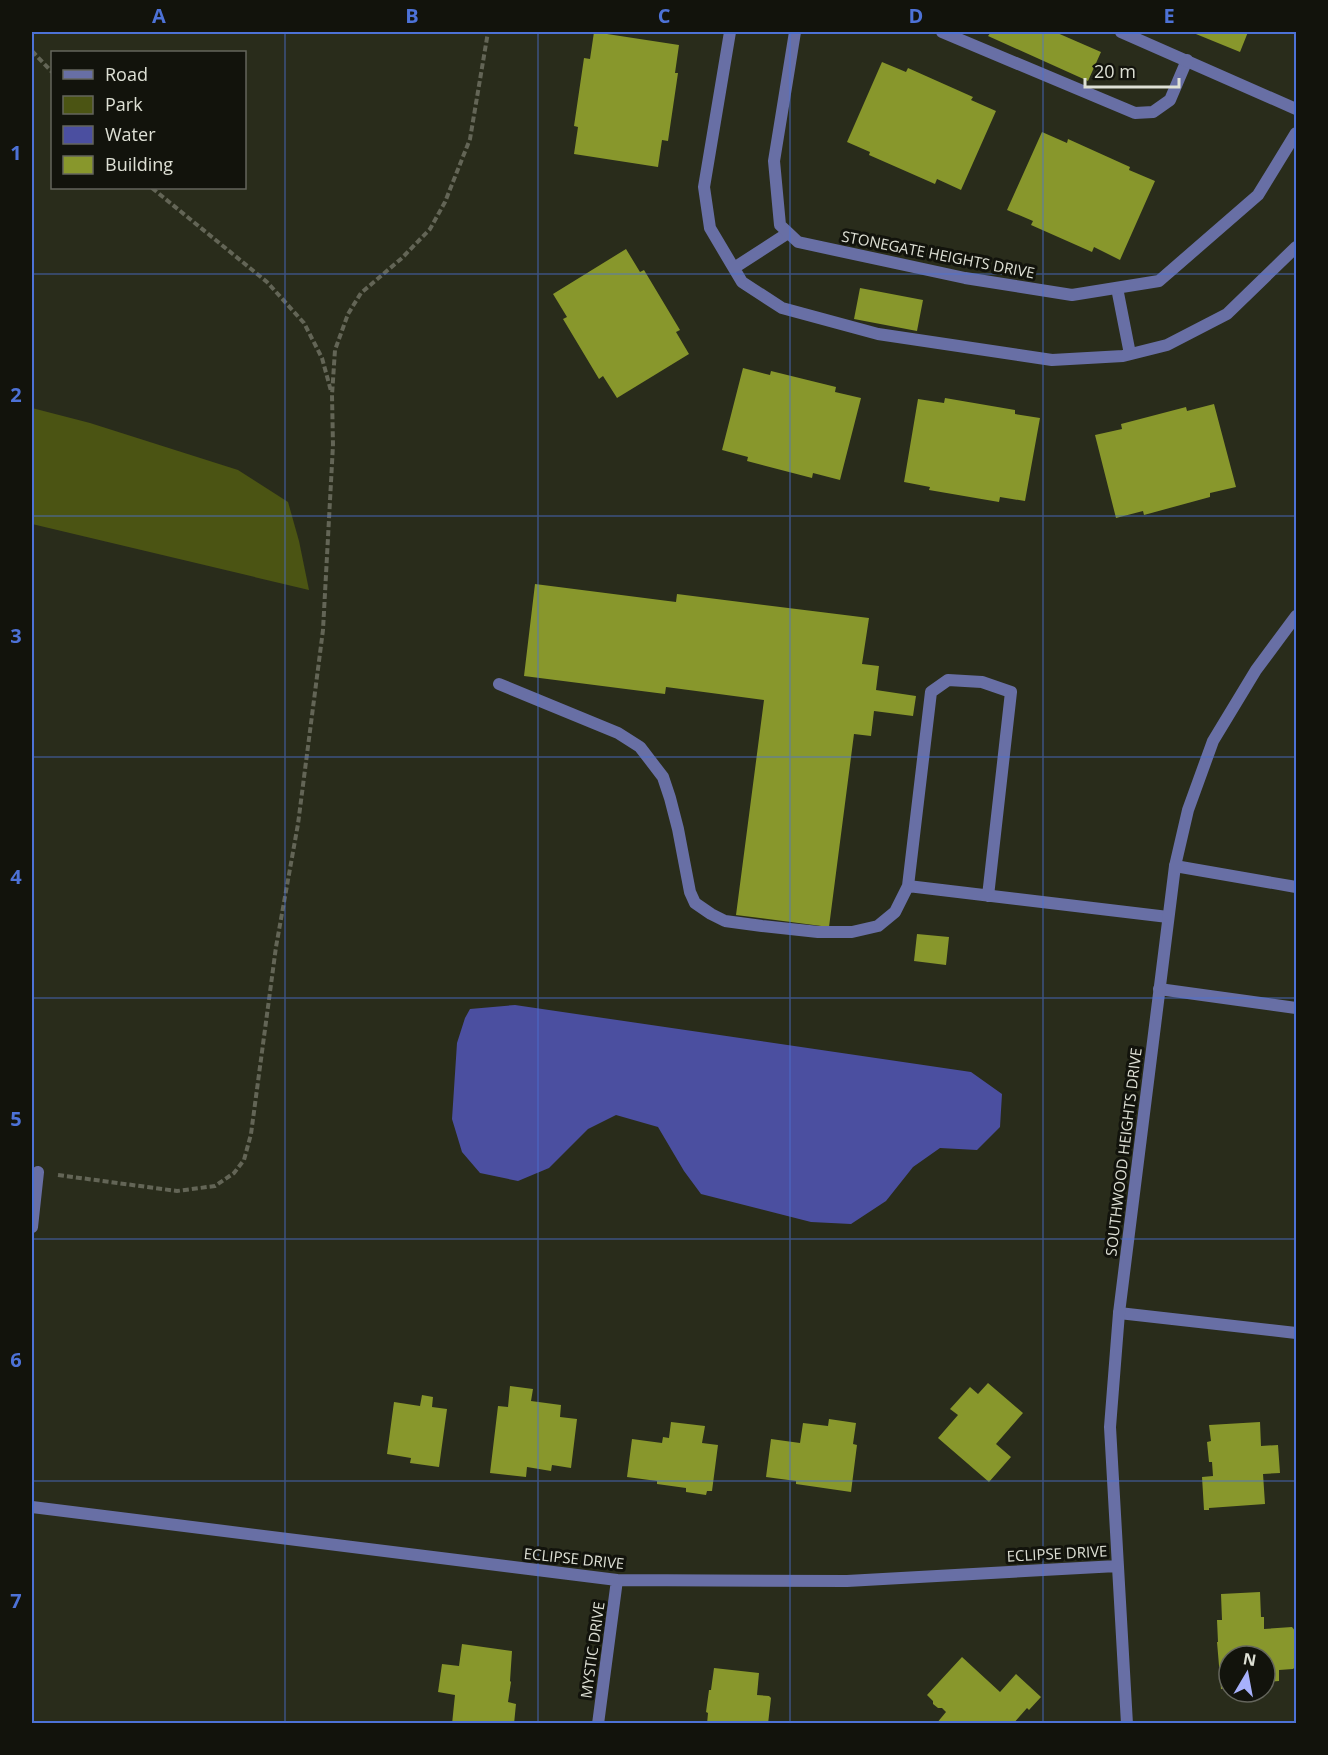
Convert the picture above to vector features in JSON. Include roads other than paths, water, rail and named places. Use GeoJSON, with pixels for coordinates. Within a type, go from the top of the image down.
{"type":"FeatureCollection","features":[{"type":"Feature","properties":{"kind":"street"},"geometry":{"type":"LineString","coordinates":[[730,32],[704,187],[710,228],[742,282],[782,308],[878,334],[1052,360],[1130,354],[1167,345],[1227,314],[1296,247]]}},
{"type":"Feature","properties":{"kind":"street"},"geometry":{"type":"LineString","coordinates":[[734,268],[788,233],[780,225],[774,161],[795,32]]}},
{"type":"Feature","properties":{"kind":"street"},"geometry":{"type":"LineString","coordinates":[[942,32],[1135,113],[1153,112],[1170,100],[1187,60]]}},
{"type":"Feature","properties":{"kind":"street"},"geometry":{"type":"LineString","coordinates":[[1121,32],[1296,109]]}},
{"type":"Feature","properties":{"kind":"street","name":"STONEGATE HEIGHTS DRIVE"},"geometry":{"type":"LineString","coordinates":[[788,233],[798,242],[965,279],[1072,295],[1159,281],[1258,195],[1296,133]]}},
{"type":"Feature","properties":{"kind":"street"},"geometry":{"type":"LineString","coordinates":[[1117,288],[1130,354]]}},
{"type":"Feature","properties":{"kind":"street","name":"SOUTHWOOD HEIGHTS DRIVE"},"geometry":{"type":"LineString","coordinates":[[1127,1724],[1110,1427],[1119,1313],[1175,866],[1188,810],[1213,741],[1256,670],[1296,616]]}},
{"type":"Feature","properties":{"kind":"street"},"geometry":{"type":"LineString","coordinates":[[499,684],[618,733],[640,747],[663,777],[678,829],[690,892],[695,903],[725,921],[818,932],[852,932],[878,926],[895,912],[908,886],[931,692],[948,680],[981,682],[1011,692],[988,896]]}},
{"type":"Feature","properties":{"kind":"street"},"geometry":{"type":"LineString","coordinates":[[1175,866],[1296,887]]}},
{"type":"Feature","properties":{"kind":"street"},"geometry":{"type":"LineString","coordinates":[[908,886],[1168,917]]}},
{"type":"Feature","properties":{"kind":"street"},"geometry":{"type":"LineString","coordinates":[[1158,988],[1296,1008]]}},
{"type":"Feature","properties":{"kind":"street"},"geometry":{"type":"LineString","coordinates":[[32,1227],[38,1172]]}},
{"type":"Feature","properties":{"kind":"street"},"geometry":{"type":"LineString","coordinates":[[1119,1313],[1296,1333]]}},
{"type":"Feature","properties":{"kind":"street","name":"ECLIPSE DRIVE"},"geometry":{"type":"LineString","coordinates":[[32,1507],[617,1580],[847,1581],[1117,1566]]}},
{"type":"Feature","properties":{"kind":"street","name":"MYSTIC DRIVE"},"geometry":{"type":"LineString","coordinates":[[598,1724],[617,1580]]}},
{"type":"Feature","properties":{"kind":"water"},"geometry":{"type":"Polygon","coordinates":[[[515,1005],[971,1072],[1002,1094],[1000,1127],[977,1150],[940,1148],[913,1167],[886,1201],[851,1224],[811,1222],[701,1194],[684,1171],[658,1127],[616,1115],[588,1129],[549,1168],[518,1181],[480,1173],[462,1152],[452,1119],[457,1043],[470,1009],[515,1005]]]}}]}
